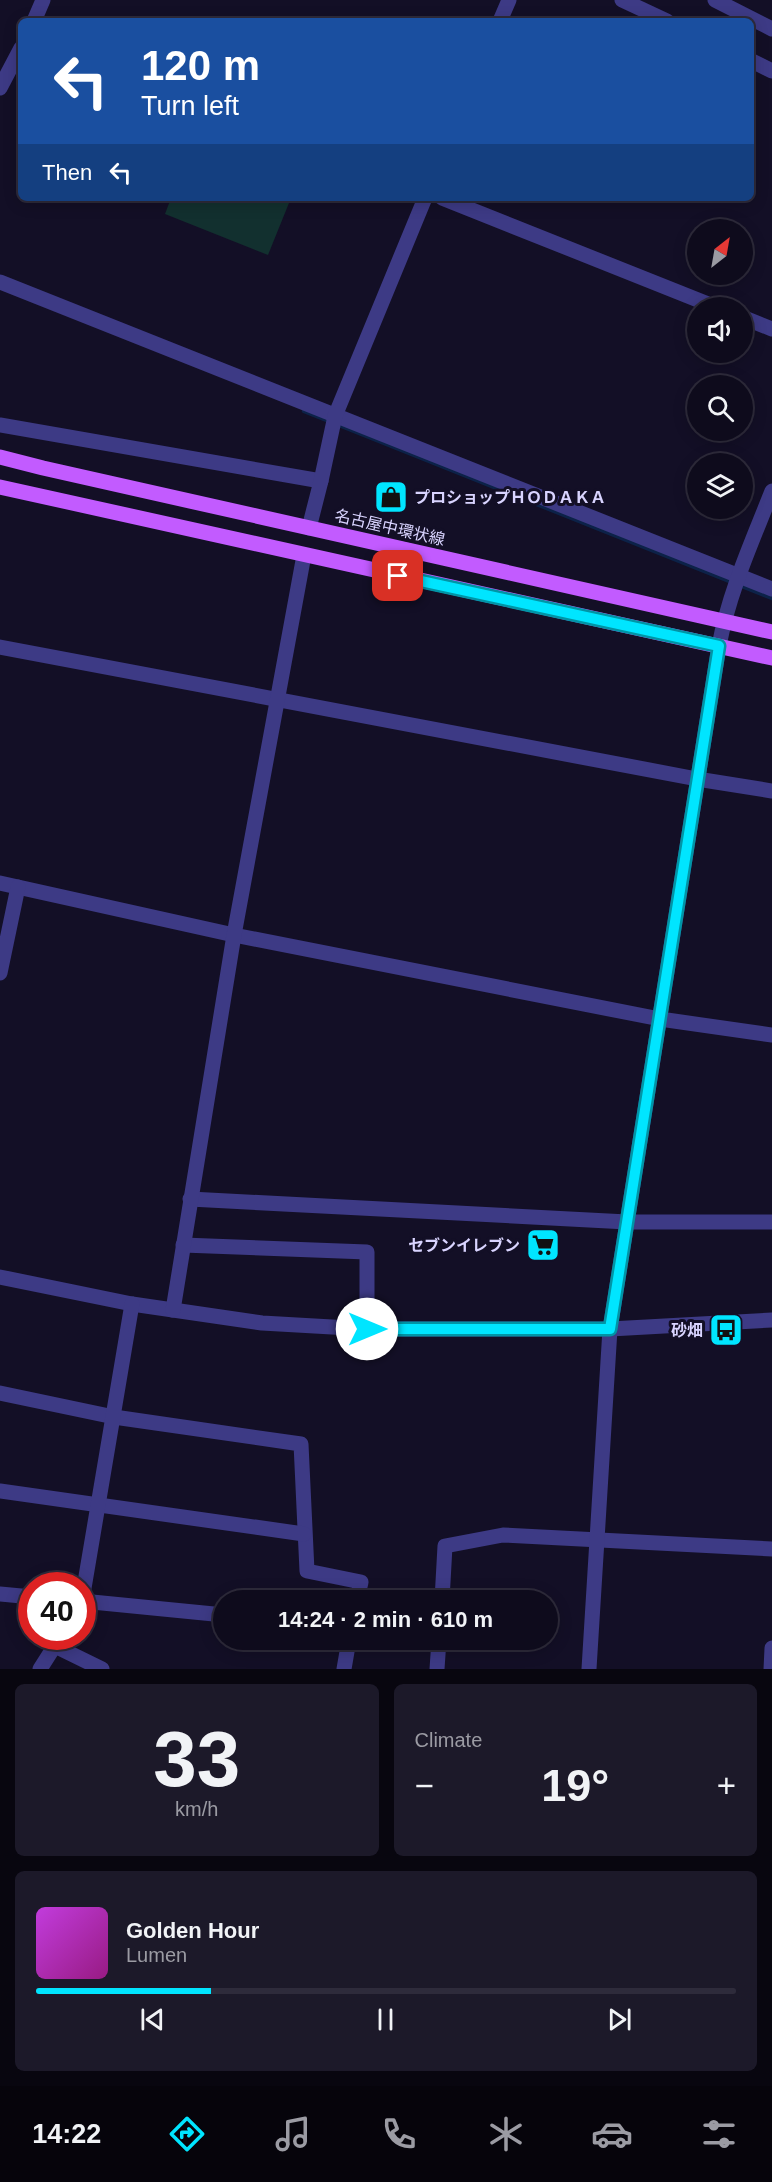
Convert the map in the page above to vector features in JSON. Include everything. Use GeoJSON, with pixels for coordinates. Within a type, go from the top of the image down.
{"type":"FeatureCollection","features":[{"type":"Feature","properties":{"kind":"main road","name":"名古屋中環状線"},"geometry":{"type":"LineString","coordinates":[[0,457],[772,632]]}},
{"type":"Feature","properties":{"kind":"main road"},"geometry":{"type":"LineString","coordinates":[[0,487],[772,658]]}},
{"type":"Feature","properties":{"kind":"street"},"geometry":{"type":"LineString","coordinates":[[35,18],[43,0]]}},
{"type":"Feature","properties":{"kind":"street"},"geometry":{"type":"LineString","coordinates":[[501,18],[509,0]]}},
{"type":"Feature","properties":{"kind":"street"},"geometry":{"type":"LineString","coordinates":[[622,0],[661,18]]}},
{"type":"Feature","properties":{"kind":"street"},"geometry":{"type":"LineString","coordinates":[[715,0],[750,18]]}},
{"type":"Feature","properties":{"kind":"street"},"geometry":{"type":"LineString","coordinates":[[754,20],[772,29]]}},
{"type":"Feature","properties":{"kind":"street"},"geometry":{"type":"LineString","coordinates":[[0,88],[18,54]]}},
{"type":"Feature","properties":{"kind":"street"},"geometry":{"type":"LineString","coordinates":[[754,62],[772,70]]}},
{"type":"Feature","properties":{"kind":"street"},"geometry":{"type":"LineString","coordinates":[[309,528],[334,421],[424,201]]}},
{"type":"Feature","properties":{"kind":"street"},"geometry":{"type":"LineString","coordinates":[[450,201],[690,297]]}},
{"type":"Feature","properties":{"kind":"street"},"geometry":{"type":"LineString","coordinates":[[0,282],[334,421],[737,582],[772,589]]}},
{"type":"Feature","properties":{"kind":"street"},"geometry":{"type":"LineString","coordinates":[[753,321],[772,329]]}},
{"type":"Feature","properties":{"kind":"street"},"geometry":{"type":"LineString","coordinates":[[0,425],[321,481]]}},
{"type":"Feature","properties":{"kind":"street"},"geometry":{"type":"LineString","coordinates":[[589,1669],[610,1329],[719,646],[737,582],[772,491]]}},
{"type":"Feature","properties":{"kind":"street"},"geometry":{"type":"LineString","coordinates":[[173,1310],[234,935],[304,555]]}},
{"type":"Feature","properties":{"kind":"street"},"geometry":{"type":"LineString","coordinates":[[0,647],[697,780],[772,791]]}},
{"type":"Feature","properties":{"kind":"street"},"geometry":{"type":"LineString","coordinates":[[0,883],[234,935],[660,1019],[772,1035]]}},
{"type":"Feature","properties":{"kind":"street"},"geometry":{"type":"LineString","coordinates":[[0,973],[18,887]]}},
{"type":"Feature","properties":{"kind":"street"},"geometry":{"type":"LineString","coordinates":[[190,1199],[627,1222],[772,1222]]}},
{"type":"Feature","properties":{"kind":"street"},"geometry":{"type":"LineString","coordinates":[[183,1245],[367,1252],[367,1329]]}},
{"type":"Feature","properties":{"kind":"street"},"geometry":{"type":"LineString","coordinates":[[0,1277],[132,1304],[262,1323],[367,1329],[610,1329],[772,1320]]}},
{"type":"Feature","properties":{"kind":"street"},"geometry":{"type":"LineString","coordinates":[[87,1572],[132,1304]]}},
{"type":"Feature","properties":{"kind":"street"},"geometry":{"type":"LineString","coordinates":[[0,1393],[114,1417],[301,1444],[307,1571],[361,1582],[359,1590]]}},
{"type":"Feature","properties":{"kind":"street"},"geometry":{"type":"LineString","coordinates":[[0,1491],[304,1534]]}},
{"type":"Feature","properties":{"kind":"street"},"geometry":{"type":"LineString","coordinates":[[443,1590],[445,1546],[503,1535],[772,1549]]}},
{"type":"Feature","properties":{"kind":"street"},"geometry":{"type":"LineString","coordinates":[[0,1594],[18,1596]]}},
{"type":"Feature","properties":{"kind":"street"},"geometry":{"type":"LineString","coordinates":[[96,1601],[213,1613]]}},
{"type":"Feature","properties":{"kind":"street"},"geometry":{"type":"LineString","coordinates":[[771,1669],[772,1648]]}},
{"type":"Feature","properties":{"kind":"street"},"geometry":{"type":"LineString","coordinates":[[40,1669],[52,1650]]}},
{"type":"Feature","properties":{"kind":"street"},"geometry":{"type":"LineString","coordinates":[[72,1650],[102,1669]]}},
{"type":"Feature","properties":{"kind":"street"},"geometry":{"type":"LineString","coordinates":[[344,1669],[347,1650]]}},
{"type":"Feature","properties":{"kind":"street"},"geometry":{"type":"LineString","coordinates":[[437,1669],[438,1650]]}},
{"type":"Feature","properties":{"kind":"green space"},"geometry":{"type":"Polygon","coordinates":[[[170,201],[290,201],[268,255],[165,214],[170,201]]]}},
{"type":"Feature","properties":{"kind":"waterway"},"geometry":{"type":"LineString","coordinates":[[304,411],[772,598]]}},
{"type":"Feature","properties":{"kind":"place","name":"プロショップＨＯＤＡＫＡ"},"geometry":{"type":"Point","coordinates":[391,497]}},
{"type":"Feature","properties":{"kind":"place","name":"セブンイレブン"},"geometry":{"type":"Point","coordinates":[543,1245]}},
{"type":"Feature","properties":{"kind":"place","name":"砂畑"},"geometry":{"type":"Point","coordinates":[726,1330]}},
{"type":"Feature","properties":{"kind":"route"},"geometry":{"type":"LineString","coordinates":[[367,1329],[610,1329],[719,646],[398,576]]}}]}
